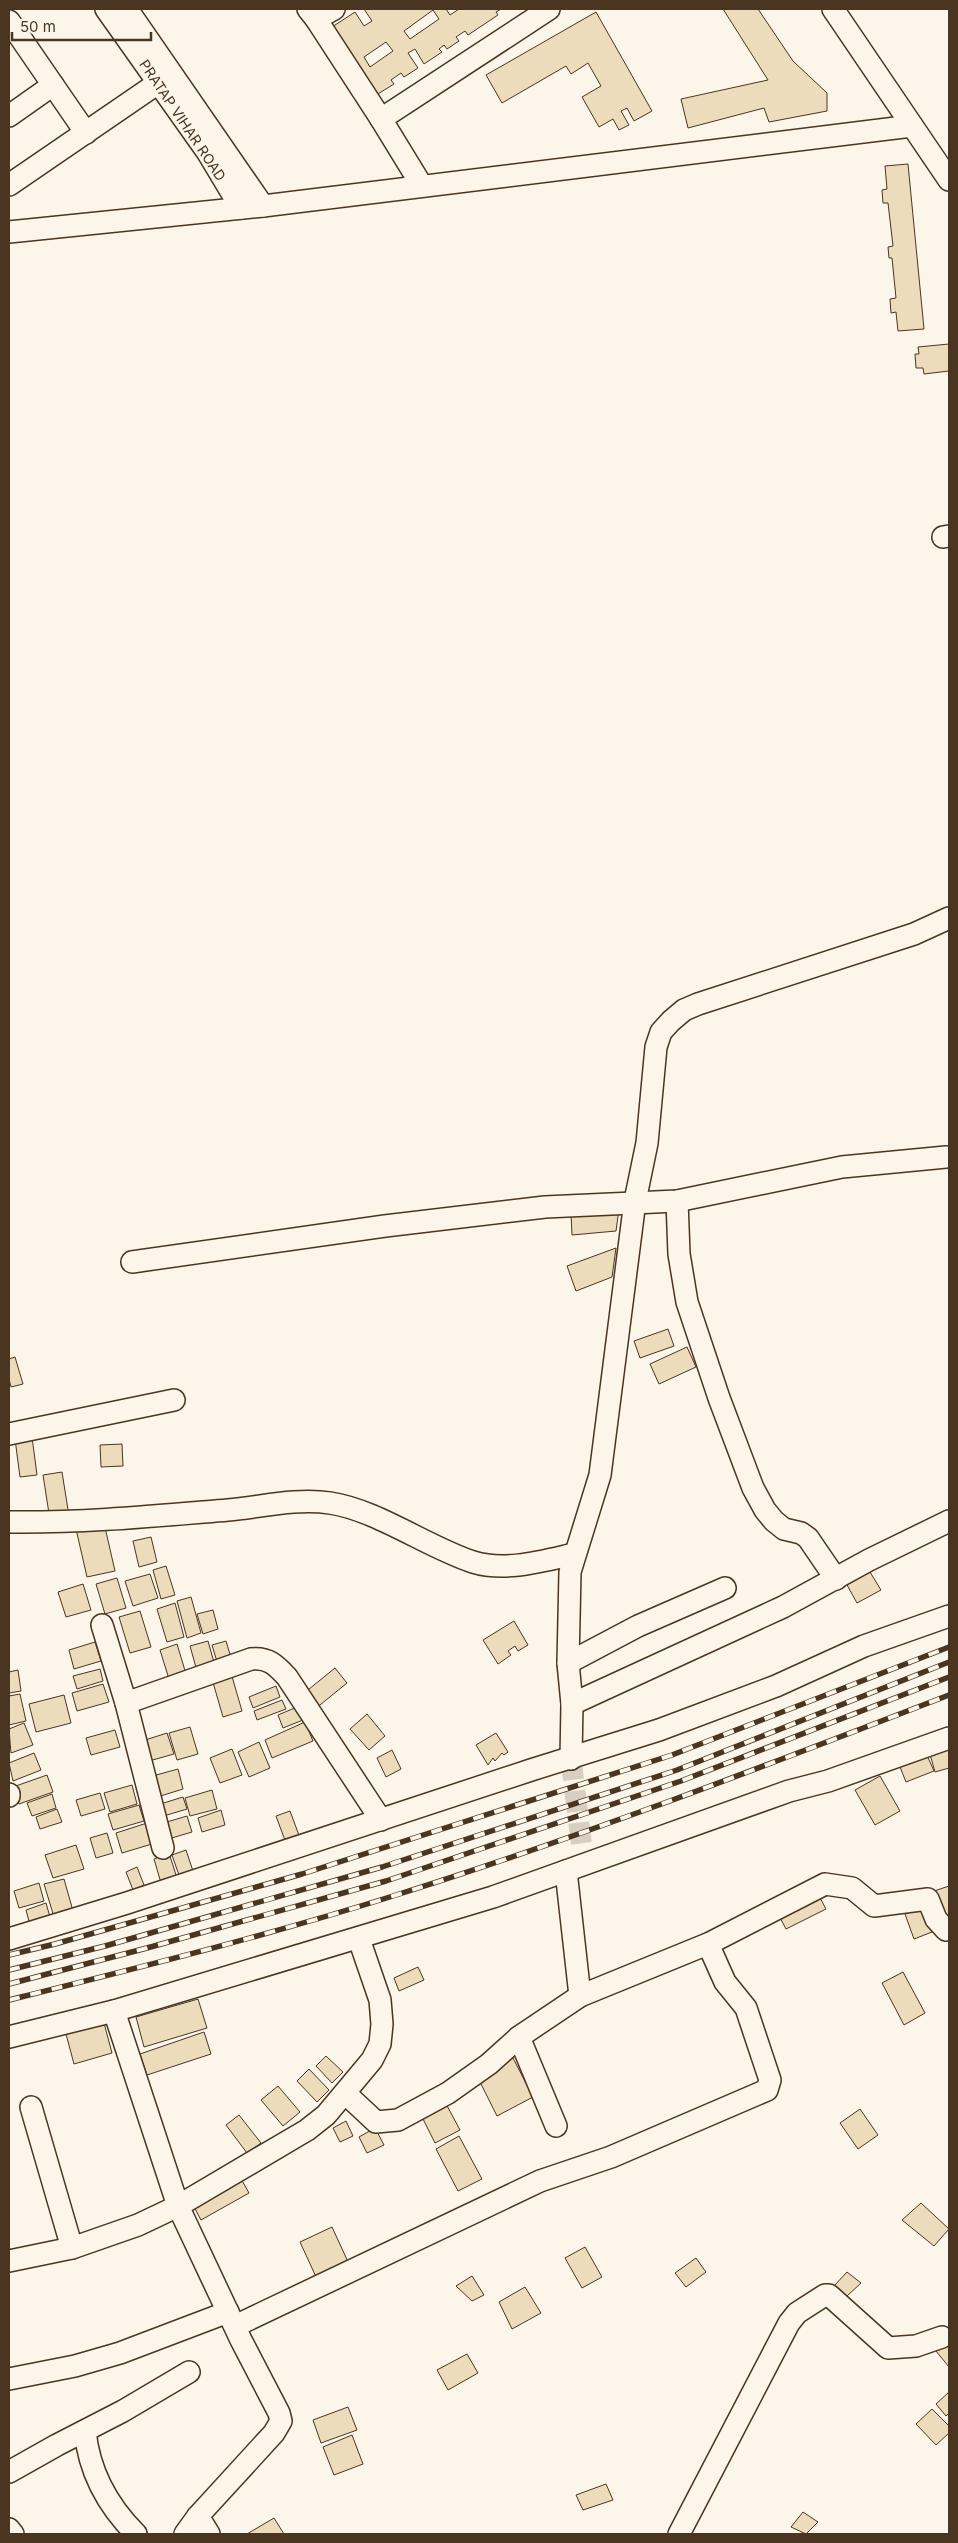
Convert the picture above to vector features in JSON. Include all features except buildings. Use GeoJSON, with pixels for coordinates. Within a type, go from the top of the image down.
{"type":"FeatureCollection","features":[{"type":"Feature","properties":{"kind":"street","name":"PRATAP VIHAR ROAD"},"geometry":{"type":"LineString","coordinates":[[106,9],[208,153],[241,208]]}},
{"type":"Feature","properties":{"kind":"street","name":"PRATAP VIHAR ROAD"},"geometry":{"type":"LineString","coordinates":[[127,9],[263,206]]}},
{"type":"Feature","properties":{"kind":"street"},"geometry":{"type":"LineString","coordinates":[[334,9],[312,14],[381,119],[422,186]]}},
{"type":"Feature","properties":{"kind":"street"},"geometry":{"type":"LineString","coordinates":[[381,119],[549,9]]}},
{"type":"Feature","properties":{"kind":"street"},"geometry":{"type":"LineString","coordinates":[[833,9],[949,180]]}},
{"type":"Feature","properties":{"kind":"street"},"geometry":{"type":"LineString","coordinates":[[9,21],[86,133]]}},
{"type":"Feature","properties":{"kind":"street"},"geometry":{"type":"LineString","coordinates":[[9,185],[158,83]]}},
{"type":"Feature","properties":{"kind":"street"},"geometry":{"type":"LineString","coordinates":[[9,116],[53,85]]}},
{"type":"Feature","properties":{"kind":"street"},"geometry":{"type":"LineString","coordinates":[[9,232],[263,206],[912,126]]}},
{"type":"Feature","properties":{"kind":"street"},"geometry":{"type":"LineString","coordinates":[[571,1759],[572,1704],[568,1663],[570,1572],[600,1475],[635,1201],[647,1142],[656,1047],[661,1032],[684,1010],[698,1004],[922,932],[949,918]]}},
{"type":"Feature","properties":{"kind":"street"},"geometry":{"type":"LineString","coordinates":[[132,1262],[385,1226],[545,1207],[635,1201],[677,1201],[842,1167],[946,1157]]}},
{"type":"Feature","properties":{"kind":"street"},"geometry":{"type":"LineString","coordinates":[[677,1201],[679,1254],[687,1302],[719,1398],[753,1488],[765,1510],[774,1521],[784,1528],[801,1533],[808,1538],[836,1579]]}},
{"type":"Feature","properties":{"kind":"street"},"geometry":{"type":"LineString","coordinates":[[9,1434],[174,1400]]}},
{"type":"Feature","properties":{"kind":"street"},"geometry":{"type":"LineString","coordinates":[[9,1522],[39,1523],[162,1515],[305,1502],[331,1503],[359,1511],[475,1562],[503,1565],[531,1564],[574,1554]]}},
{"type":"Feature","properties":{"kind":"street"},"geometry":{"type":"LineString","coordinates":[[572,1704],[783,1608],[869,1560],[949,1521]]}},
{"type":"Feature","properties":{"kind":"street"},"geometry":{"type":"LineString","coordinates":[[568,1663],[638,1626],[725,1588]]}},
{"type":"Feature","properties":{"kind":"street"},"geometry":{"type":"LineString","coordinates":[[9,1939],[531,1770],[571,1759],[695,1717],[776,1686],[864,1646],[949,1616]]}},
{"type":"Feature","properties":{"kind":"street"},"geometry":{"type":"LineString","coordinates":[[102,1625],[126,1703],[163,1848]]}},
{"type":"Feature","properties":{"kind":"street"},"geometry":{"type":"LineString","coordinates":[[126,1703],[251,1659],[262,1658],[271,1661],[287,1677],[381,1820]]}},
{"type":"Feature","properties":{"kind":"street"},"geometry":{"type":"LineString","coordinates":[[9,2037],[114,2011],[359,1939],[492,1897],[789,1791],[828,1781],[949,1738]]}},
{"type":"Feature","properties":{"kind":"street"},"geometry":{"type":"LineString","coordinates":[[566,1871],[580,1996]]}},
{"type":"Feature","properties":{"kind":"street"},"geometry":{"type":"LineString","coordinates":[[346,2094],[376,2122],[398,2120],[468,2079],[519,2038],[580,1996],[708,1944],[825,1884],[852,1888],[874,1906],[928,1899],[936,1919],[946,1930],[949,1928]]}},
{"type":"Feature","properties":{"kind":"street"},"geometry":{"type":"LineString","coordinates":[[9,2261],[72,2248],[138,2225],[178,2206],[306,2130],[326,2115],[346,2094],[372,2060],[380,2044],[382,2024],[380,2000],[359,1939]]}},
{"type":"Feature","properties":{"kind":"street"},"geometry":{"type":"LineString","coordinates":[[9,2379],[75,2366],[231,2319],[540,2181],[611,2157],[766,2090],[770,2080],[746,2008],[725,1982],[708,1944]]}},
{"type":"Feature","properties":{"kind":"street"},"geometry":{"type":"LineString","coordinates":[[114,2011],[178,2206],[231,2319],[279,2413],[280,2421],[274,2433],[198,2516],[185,2534]]}},
{"type":"Feature","properties":{"kind":"street"},"geometry":{"type":"LineString","coordinates":[[519,2038],[556,2126]]}},
{"type":"Feature","properties":{"kind":"street"},"geometry":{"type":"LineString","coordinates":[[31,2107],[72,2248]]}},
{"type":"Feature","properties":{"kind":"street"},"geometry":{"type":"LineString","coordinates":[[679,2534],[789,2323],[797,2312],[825,2294],[829,2295],[888,2348],[916,2346],[942,2337]]}},
{"type":"Feature","properties":{"kind":"street"},"geometry":{"type":"LineString","coordinates":[[9,2472],[123,2411],[189,2372]]}},
{"type":"Feature","properties":{"kind":"street"},"geometry":{"type":"LineString","coordinates":[[85,2431],[90,2460],[102,2489],[118,2514],[136,2534]]}},
{"type":"Feature","properties":{"kind":"street"},"geometry":{"type":"LineString","coordinates":[[198,2516],[209,2534]]}},
{"type":"Feature","properties":{"kind":"street"},"geometry":{"type":"LineString","coordinates":[[9,2529],[12,2534]]}},
{"type":"Feature","properties":{"kind":"tunnel"},"geometry":{"type":"LineString","coordinates":[[571,1759],[584,1865]]}},
{"type":"Feature","properties":{"kind":"railway"},"geometry":{"type":"LineString","coordinates":[[9,1955],[55,1944],[302,1874],[672,1755],[949,1647]]}},
{"type":"Feature","properties":{"kind":"railway"},"geometry":{"type":"LineString","coordinates":[[9,1970],[105,1946],[382,1867],[677,1770],[949,1662]]}},
{"type":"Feature","properties":{"kind":"railway"},"geometry":{"type":"LineString","coordinates":[[9,1984],[147,1948],[386,1881],[681,1781],[949,1677]]}},
{"type":"Feature","properties":{"kind":"railway"},"geometry":{"type":"LineString","coordinates":[[9,2000],[153,1964],[393,1896],[533,1850],[672,1800],[949,1695]]}}]}
